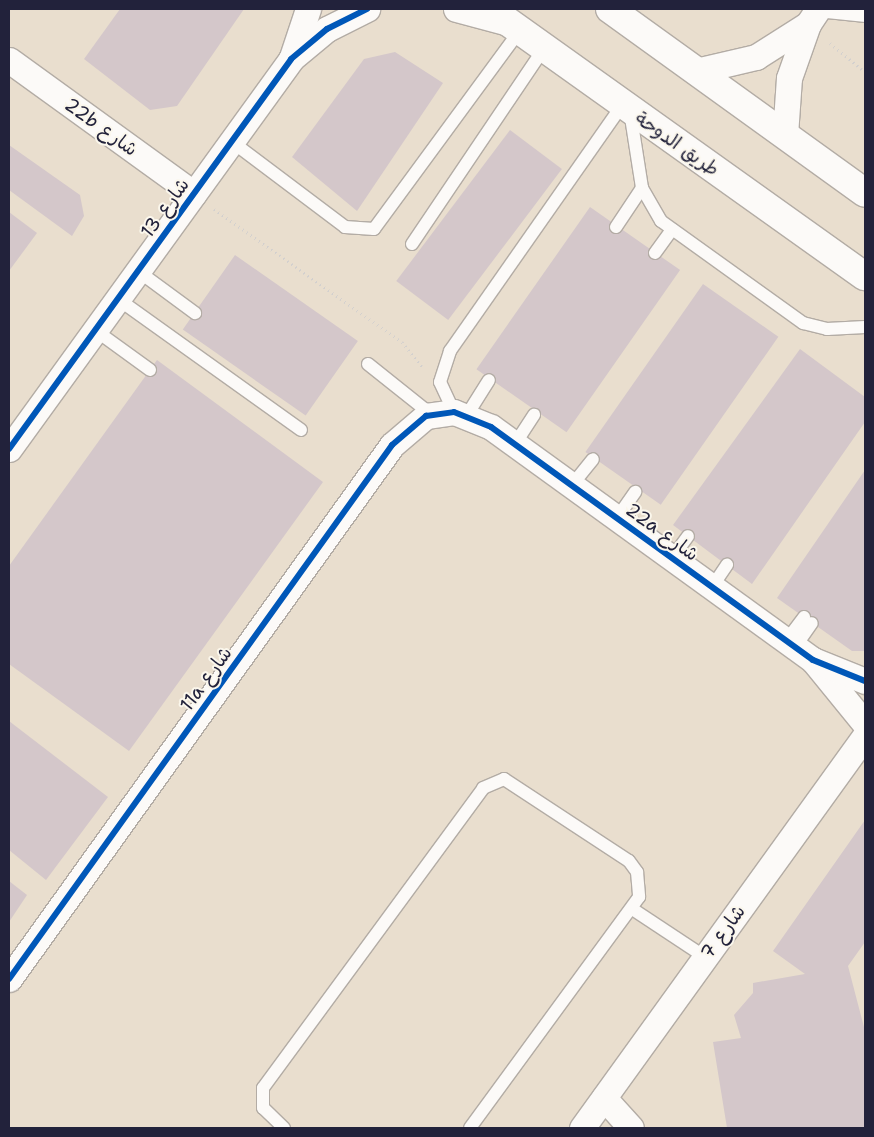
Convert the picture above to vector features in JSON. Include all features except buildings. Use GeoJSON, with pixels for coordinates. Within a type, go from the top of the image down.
{"type":"FeatureCollection","features":[{"type":"Feature","properties":{"kind":"main road"},"geometry":{"type":"LineString","coordinates":[[610,9],[865,193]]}},
{"type":"Feature","properties":{"kind":"main road","name":"طريق الدوحة"},"geometry":{"type":"LineString","coordinates":[[507,21],[865,276]]}},
{"type":"Feature","properties":{"kind":"street","name":"شارع 13"},"geometry":{"type":"LineString","coordinates":[[291,59],[308,9]]}},
{"type":"Feature","properties":{"kind":"street","name":"شارع 13"},"geometry":{"type":"LineString","coordinates":[[9,449],[291,59],[327,29],[367,9]]}},
{"type":"Feature","properties":{"kind":"street"},"geometry":{"type":"LineString","coordinates":[[456,9],[507,21]]}},
{"type":"Feature","properties":{"kind":"street"},"geometry":{"type":"LineString","coordinates":[[696,71],[756,57],[814,15]]}},
{"type":"Feature","properties":{"kind":"street"},"geometry":{"type":"LineString","coordinates":[[785,135],[789,78],[814,15]]}},
{"type":"Feature","properties":{"kind":"street","name":"22b شارع"},"geometry":{"type":"LineString","coordinates":[[9,60],[194,194]]}},
{"type":"Feature","properties":{"kind":"street","name":"22a شارع"},"geometry":{"type":"LineString","coordinates":[[448,414],[515,444],[798,649],[865,681]]}},
{"type":"Feature","properties":{"kind":"street","name":"11a شارع"},"geometry":{"type":"LineString","coordinates":[[9,978],[392,445],[413,423],[448,414]]}},
{"type":"Feature","properties":{"kind":"street","name":"22a شارع"},"geometry":{"type":"LineString","coordinates":[[798,649],[865,724]]}},
{"type":"Feature","properties":{"kind":"street","name":"شارع 7"},"geometry":{"type":"LineString","coordinates":[[582,1128],[865,736]]}},
{"type":"Feature","properties":{"kind":"street"},"geometry":{"type":"LineString","coordinates":[[604,1098],[631,1128]]}},
{"type":"Feature","properties":{"kind":"lane"},"geometry":{"type":"LineString","coordinates":[[814,15],[865,16]]}},
{"type":"Feature","properties":{"kind":"lane"},"geometry":{"type":"LineString","coordinates":[[232,141],[345,227],[374,229],[507,21]]}},
{"type":"Feature","properties":{"kind":"lane"},"geometry":{"type":"LineString","coordinates":[[412,244],[544,48]]}},
{"type":"Feature","properties":{"kind":"lane"},"geometry":{"type":"LineString","coordinates":[[626,107],[642,188],[652,210],[672,230],[803,323],[827,329],[865,327]]}},
{"type":"Feature","properties":{"kind":"lane"},"geometry":{"type":"LineString","coordinates":[[448,414],[440,382],[450,351],[626,107]]}},
{"type":"Feature","properties":{"kind":"lane"},"geometry":{"type":"LineString","coordinates":[[616,226],[642,188]]}},
{"type":"Feature","properties":{"kind":"lane"},"geometry":{"type":"LineString","coordinates":[[655,253],[672,230]]}},
{"type":"Feature","properties":{"kind":"lane"},"geometry":{"type":"LineString","coordinates":[[138,271],[195,313]]}},
{"type":"Feature","properties":{"kind":"lane"},"geometry":{"type":"LineString","coordinates":[[118,298],[301,430]]}},
{"type":"Feature","properties":{"kind":"lane"},"geometry":{"type":"LineString","coordinates":[[95,330],[150,370]]}},
{"type":"Feature","properties":{"kind":"lane"},"geometry":{"type":"LineString","coordinates":[[368,364],[448,414]]}},
{"type":"Feature","properties":{"kind":"lane"},"geometry":{"type":"LineString","coordinates":[[448,414],[489,380]]}},
{"type":"Feature","properties":{"kind":"lane"},"geometry":{"type":"LineString","coordinates":[[515,444],[534,415]]}},
{"type":"Feature","properties":{"kind":"lane"},"geometry":{"type":"LineString","coordinates":[[572,485],[594,459]]}},
{"type":"Feature","properties":{"kind":"lane"},"geometry":{"type":"LineString","coordinates":[[617,518],[635,492]]}},
{"type":"Feature","properties":{"kind":"lane"},"geometry":{"type":"LineString","coordinates":[[672,558],[688,536]]}},
{"type":"Feature","properties":{"kind":"lane"},"geometry":{"type":"LineString","coordinates":[[712,587],[727,566]]}},
{"type":"Feature","properties":{"kind":"lane"},"geometry":{"type":"LineString","coordinates":[[798,649],[808,620]]}},
{"type":"Feature","properties":{"kind":"lane"},"geometry":{"type":"LineString","coordinates":[[284,1128],[263,1108],[263,1088],[490,783],[512,782],[629,862],[640,884],[634,910],[470,1128]]}},
{"type":"Feature","properties":{"kind":"lane"},"geometry":{"type":"LineString","coordinates":[[634,910],[705,957]]}},
{"type":"Feature","properties":{"kind":"path"},"geometry":{"type":"LineString","coordinates":[[194,194],[402,342],[425,374]]}},
{"type":"Feature","properties":{"kind":"cycle path"},"geometry":{"type":"LineString","coordinates":[[9,449],[291,59],[327,29],[367,9]]}},
{"type":"Feature","properties":{"kind":"cycle path"},"geometry":{"type":"LineString","coordinates":[[9,979],[392,445],[426,416],[454,412],[491,427],[813,660],[865,681]]}}]}
